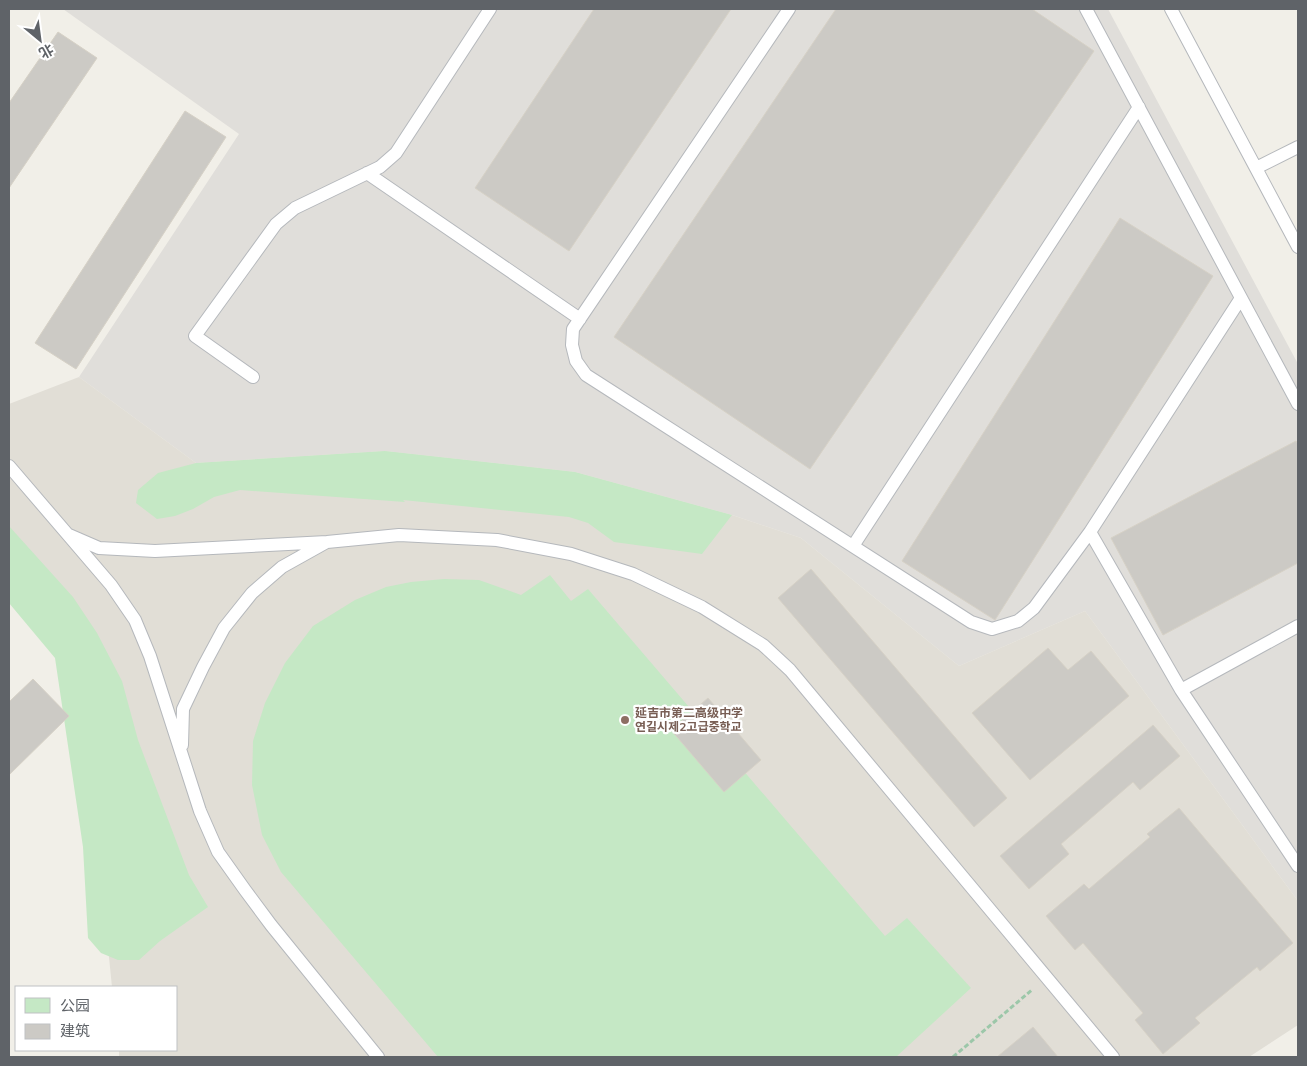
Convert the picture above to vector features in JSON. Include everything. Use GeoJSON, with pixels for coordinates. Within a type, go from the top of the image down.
{"type":"FeatureCollection","features":[{"type":"Feature","properties":{"kind":"lane"},"geometry":{"type":"LineString","coordinates":[[253,377],[195,336],[276,224],[295,208],[380,167],[396,153],[490,9]]}},
{"type":"Feature","properties":{"kind":"lane"},"geometry":{"type":"LineString","coordinates":[[789,9],[573,329],[572,345],[576,361],[586,375],[971,622],[992,629],[1018,621],[1034,608],[1090,532],[1241,298]]}},
{"type":"Feature","properties":{"kind":"lane"},"geometry":{"type":"LineString","coordinates":[[1086,9],[1298,404]]}},
{"type":"Feature","properties":{"kind":"lane"},"geometry":{"type":"LineString","coordinates":[[1170,9],[1298,248]]}},
{"type":"Feature","properties":{"kind":"lane"},"geometry":{"type":"LineString","coordinates":[[853,546],[1139,107]]}},
{"type":"Feature","properties":{"kind":"lane"},"geometry":{"type":"LineString","coordinates":[[1256,168],[1298,146]]}},
{"type":"Feature","properties":{"kind":"lane"},"geometry":{"type":"LineString","coordinates":[[367,173],[580,319]]}},
{"type":"Feature","properties":{"kind":"lane"},"geometry":{"type":"LineString","coordinates":[[9,466],[111,585],[135,620],[150,656],[200,811],[218,852],[271,925],[378,1057]]}},
{"type":"Feature","properties":{"kind":"lane"},"geometry":{"type":"LineString","coordinates":[[1090,532],[1181,690],[1298,866]]}},
{"type":"Feature","properties":{"kind":"lane"},"geometry":{"type":"LineString","coordinates":[[69,535],[99,548],[155,551],[327,542],[399,535],[497,540],[571,554],[633,574],[702,607],[763,645],[790,670],[1113,1057]]}},
{"type":"Feature","properties":{"kind":"lane"},"geometry":{"type":"LineString","coordinates":[[182,754],[183,710],[224,628],[252,593],[282,567],[327,542]]}},
{"type":"Feature","properties":{"kind":"lane"},"geometry":{"type":"LineString","coordinates":[[1181,690],[1298,626]]}},
{"type":"Feature","properties":{"kind":"path"},"geometry":{"type":"LineString","coordinates":[[954,1057],[1046,977]]}},
{"type":"Feature","properties":{"kind":"shaded area"},"geometry":{"type":"Polygon","coordinates":[[[63,9],[1108,9],[1298,364],[1298,901],[1085,611],[959,666],[801,538],[732,515],[575,472],[385,451],[196,463],[79,377],[239,134],[63,9]]]}},
{"type":"Feature","properties":{"kind":"shaded area","name":"延吉市第二高级中学 연길시제2고급중학교"},"geometry":{"type":"Polygon","coordinates":[[[79,377],[196,463],[385,451],[575,472],[732,515],[801,538],[959,666],[1085,611],[1298,901],[1298,1025],[1249,1057],[119,1057],[119,1051],[178,1051],[178,986],[112,986],[76,628],[9,547],[9,404],[79,377]]]}},
{"type":"Feature","properties":{"kind":"green space"},"geometry":{"type":"Polygon","coordinates":[[[385,451],[575,472],[732,515],[702,554],[614,542],[588,523],[569,517],[403,500],[405,502],[240,490],[214,497],[193,509],[175,516],[157,519],[136,503],[138,490],[158,473],[196,463],[385,451]]]}},
{"type":"Feature","properties":{"kind":"green space"},"geometry":{"type":"Polygon","coordinates":[[[9,526],[73,597],[97,633],[122,681],[138,740],[189,875],[208,907],[160,941],[139,960],[118,960],[101,953],[88,938],[83,847],[55,658],[9,603],[9,526]]]}},
{"type":"Feature","properties":{"kind":"green space"},"geometry":{"type":"Polygon","coordinates":[[[550,575],[571,601],[588,589],[885,936],[907,918],[971,988],[896,1057],[438,1057],[281,872],[262,835],[252,785],[253,741],[265,703],[285,663],[313,626],[355,600],[386,587],[411,582],[444,579],[479,580],[521,595],[550,575]]]}},
{"type":"Feature","properties":{"kind":"building"},"geometry":{"type":"Polygon","coordinates":[[[594,9],[731,9],[569,251],[475,188],[594,9]]]}},
{"type":"Feature","properties":{"kind":"building"},"geometry":{"type":"Polygon","coordinates":[[[836,9],[1032,9],[1094,51],[810,469],[614,337],[836,9]]]}},
{"type":"Feature","properties":{"kind":"building"},"geometry":{"type":"Polygon","coordinates":[[[58,32],[97,58],[9,188],[9,103],[58,32]]]}},
{"type":"Feature","properties":{"kind":"building"},"geometry":{"type":"Polygon","coordinates":[[[185,111],[226,137],[76,369],[35,343],[185,111]]]}},
{"type":"Feature","properties":{"kind":"building"},"geometry":{"type":"Polygon","coordinates":[[[1120,218],[1213,276],[995,620],[902,561],[1120,218]]]}},
{"type":"Feature","properties":{"kind":"building"},"geometry":{"type":"Polygon","coordinates":[[[1296,441],[1298,444],[1298,563],[1163,635],[1111,538],[1296,441]]]}},
{"type":"Feature","properties":{"kind":"building"},"geometry":{"type":"Polygon","coordinates":[[[811,569],[1007,798],[974,827],[778,598],[811,569]]]}},
{"type":"Feature","properties":{"kind":"building"},"geometry":{"type":"Polygon","coordinates":[[[1048,648],[1068,670],[1091,651],[1129,696],[1030,780],[972,713],[1048,648]]]}},
{"type":"Feature","properties":{"kind":"building"},"geometry":{"type":"Polygon","coordinates":[[[33,679],[69,716],[9,775],[9,702],[33,679]]]}},
{"type":"Feature","properties":{"kind":"building"},"geometry":{"type":"Polygon","coordinates":[[[708,698],[761,760],[724,792],[671,730],[708,698]]]}},
{"type":"Feature","properties":{"kind":"building"},"geometry":{"type":"Polygon","coordinates":[[[1153,725],[1180,756],[1140,790],[1133,782],[1061,844],[1069,854],[1029,889],[1000,856],[1153,725]]]}},
{"type":"Feature","properties":{"kind":"building"},"geometry":{"type":"Polygon","coordinates":[[[1179,808],[1293,943],[1260,971],[1257,967],[1195,1018],[1200,1023],[1163,1054],[1135,1020],[1143,1013],[1083,943],[1075,950],[1046,916],[1084,884],[1089,889],[1150,837],[1147,834],[1179,808]]]}},
{"type":"Feature","properties":{"kind":"building"},"geometry":{"type":"Polygon","coordinates":[[[1033,1027],[1058,1057],[997,1057],[1033,1027]]]}},
{"type":"Feature","properties":{"kind":"place","name":"延吉市第二高级中学 연길시제2고급중학교"},"geometry":{"type":"Point","coordinates":[625,720]}}]}
